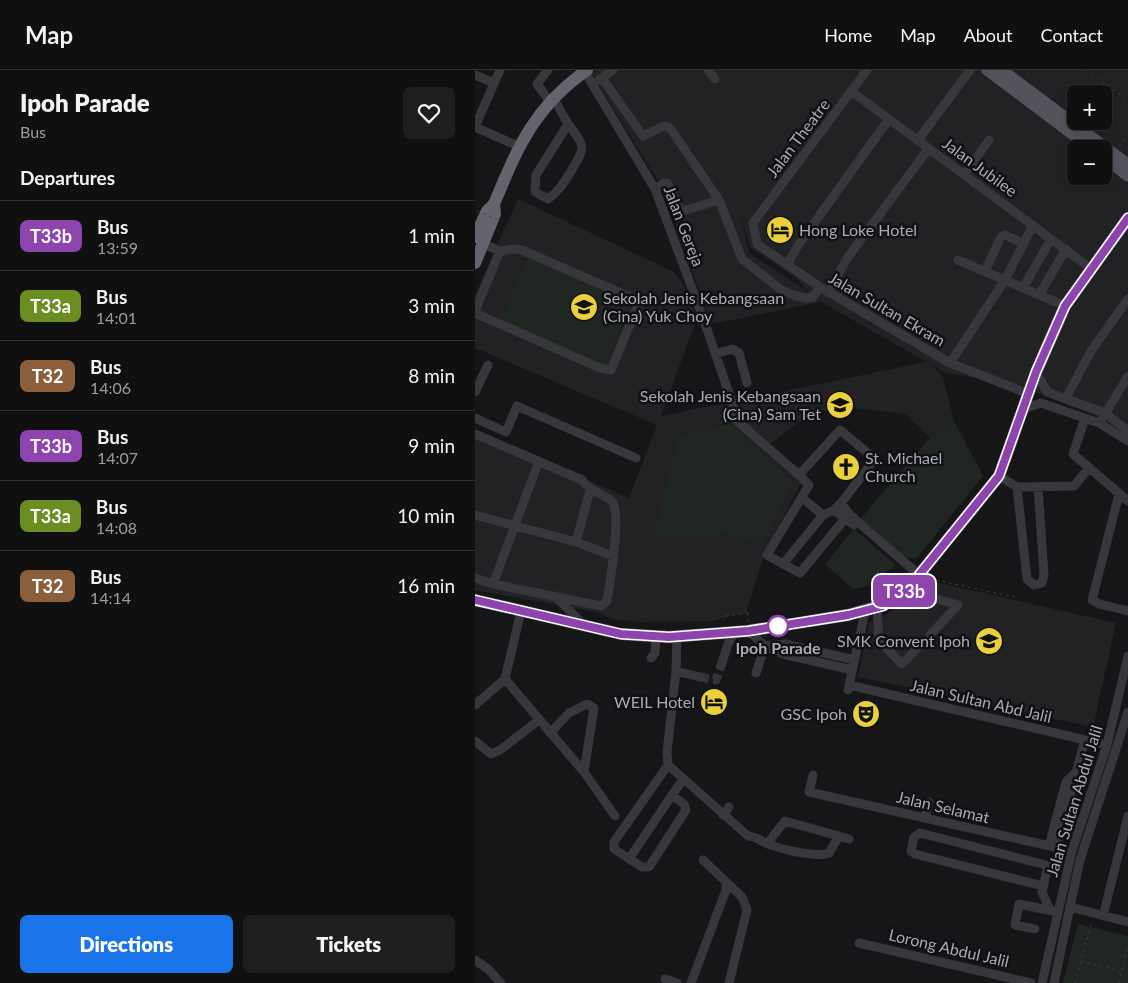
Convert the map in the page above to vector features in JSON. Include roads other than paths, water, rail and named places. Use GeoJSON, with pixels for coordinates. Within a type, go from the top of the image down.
{"type":"FeatureCollection","features":[{"type":"Feature","properties":{"kind":"highway"},"geometry":{"type":"LineString","coordinates":[[475,263],[479,241],[495,214],[494,204],[518,146],[552,100],[582,72]]}},
{"type":"Feature","properties":{"kind":"highway"},"geometry":{"type":"LineString","coordinates":[[475,600],[631,635],[677,637],[748,631],[768,632],[871,610],[900,594],[914,580],[999,476],[1036,372],[1065,306],[1128,218]]}},
{"type":"Feature","properties":{"kind":"highway"},"geometry":{"type":"LineString","coordinates":[[631,635],[647,628],[671,629],[738,623],[768,632]]}},
{"type":"Feature","properties":{"kind":"main road"},"geometry":{"type":"LineString","coordinates":[[987,70],[1080,140]]}},
{"type":"Feature","properties":{"kind":"main road"},"geometry":{"type":"LineString","coordinates":[[1002,70],[1089,140]]}},
{"type":"Feature","properties":{"kind":"main road"},"geometry":{"type":"LineString","coordinates":[[1112,157],[1128,164]]}},
{"type":"Feature","properties":{"kind":"main road"},"geometry":{"type":"LineString","coordinates":[[1112,159],[1128,176]]}},
{"type":"Feature","properties":{"kind":"street"},"geometry":{"type":"LineString","coordinates":[[500,70],[475,127],[518,146]]}},
{"type":"Feature","properties":{"kind":"street"},"geometry":{"type":"LineString","coordinates":[[548,70],[537,84],[552,100],[568,124],[576,132],[582,146],[581,156],[557,193],[547,199],[541,198],[535,192],[536,175],[568,124]]}},
{"type":"Feature","properties":{"kind":"street"},"geometry":{"type":"LineString","coordinates":[[592,84],[613,70]]}},
{"type":"Feature","properties":{"kind":"street"},"geometry":{"type":"LineString","coordinates":[[708,70],[715,79]]}},
{"type":"Feature","properties":{"kind":"street","name":"Jalan Theatre"},"geometry":{"type":"LineString","coordinates":[[753,224],[867,70]]}},
{"type":"Feature","properties":{"kind":"street"},"geometry":{"type":"LineString","coordinates":[[918,140],[970,70]]}},
{"type":"Feature","properties":{"kind":"street","name":"Jalan Gereja"},"geometry":{"type":"LineString","coordinates":[[582,72],[592,84],[655,189],[716,354],[736,420],[799,475]]}},
{"type":"Feature","properties":{"kind":"street"},"geometry":{"type":"LineString","coordinates":[[475,75],[494,84]]}},
{"type":"Feature","properties":{"kind":"street"},"geometry":{"type":"LineString","coordinates":[[602,78],[643,136],[664,126],[669,128],[719,200],[742,259],[781,289],[793,295],[806,298],[813,297],[824,289],[929,148]]}},
{"type":"Feature","properties":{"kind":"street","name":"Jalan Jubilee"},"geometry":{"type":"LineString","coordinates":[[851,91],[1091,268]]}},
{"type":"Feature","properties":{"kind":"street"},"geometry":{"type":"LineString","coordinates":[[787,265],[805,236],[889,119]]}},
{"type":"Feature","properties":{"kind":"street"},"geometry":{"type":"LineString","coordinates":[[965,175],[989,140]]}},
{"type":"Feature","properties":{"kind":"street"},"geometry":{"type":"LineString","coordinates":[[655,189],[667,183],[683,212],[719,200]]}},
{"type":"Feature","properties":{"kind":"street","name":"Jalan Sultan Ekram"},"geometry":{"type":"LineString","coordinates":[[753,224],[757,244],[824,289],[950,363],[1029,394]]}},
{"type":"Feature","properties":{"kind":"street"},"geometry":{"type":"LineString","coordinates":[[950,363],[1005,280],[1033,226]]}},
{"type":"Feature","properties":{"kind":"street"},"geometry":{"type":"LineString","coordinates":[[985,271],[1001,236],[1023,244]]}},
{"type":"Feature","properties":{"kind":"street"},"geometry":{"type":"LineString","coordinates":[[1023,288],[1051,239]]}},
{"type":"Feature","properties":{"kind":"street"},"geometry":{"type":"LineString","coordinates":[[479,241],[500,251],[522,250],[639,301],[611,370],[600,368],[475,312],[500,251]]}},
{"type":"Feature","properties":{"kind":"street"},"geometry":{"type":"LineString","coordinates":[[1039,295],[1066,249]]}},
{"type":"Feature","properties":{"kind":"street"},"geometry":{"type":"LineString","coordinates":[[958,260],[1065,306]]}},
{"type":"Feature","properties":{"kind":"street"},"geometry":{"type":"LineString","coordinates":[[1066,398],[1091,351],[1128,298]]}},
{"type":"Feature","properties":{"kind":"street"},"geometry":{"type":"LineString","coordinates":[[716,354],[732,349],[739,353],[747,383]]}},
{"type":"Feature","properties":{"kind":"street"},"geometry":{"type":"LineString","coordinates":[[475,392],[488,365]]}},
{"type":"Feature","properties":{"kind":"street"},"geometry":{"type":"LineString","coordinates":[[1036,372],[1047,392],[1105,413],[1128,431]]}},
{"type":"Feature","properties":{"kind":"street"},"geometry":{"type":"LineString","coordinates":[[1099,423],[1128,376]]}},
{"type":"Feature","properties":{"kind":"street"},"geometry":{"type":"LineString","coordinates":[[1023,409],[1041,403],[1099,423],[1128,441]]}},
{"type":"Feature","properties":{"kind":"street"},"geometry":{"type":"LineString","coordinates":[[475,418],[506,432],[517,406],[636,458]]}},
{"type":"Feature","properties":{"kind":"street"},"geometry":{"type":"LineString","coordinates":[[1085,418],[1073,454],[1128,501]]}},
{"type":"Feature","properties":{"kind":"street"},"geometry":{"type":"LineString","coordinates":[[783,564],[823,515],[837,506],[875,459],[840,430],[799,475],[809,485],[767,555],[783,564],[800,573],[847,517]]}},
{"type":"Feature","properties":{"kind":"street"},"geometry":{"type":"LineString","coordinates":[[475,434],[582,480],[589,490],[610,499],[614,504],[613,556],[605,604],[601,606],[493,584],[475,578]]}},
{"type":"Feature","properties":{"kind":"street"},"geometry":{"type":"LineString","coordinates":[[493,584],[539,461]]}},
{"type":"Feature","properties":{"kind":"street"},"geometry":{"type":"LineString","coordinates":[[999,476],[1017,487],[1074,486],[1089,468]]}},
{"type":"Feature","properties":{"kind":"street"},"geometry":{"type":"LineString","coordinates":[[1017,487],[1027,579],[1034,585],[1042,583],[1043,575],[1038,487]]}},
{"type":"Feature","properties":{"kind":"street"},"geometry":{"type":"LineString","coordinates":[[576,542],[589,490]]}},
{"type":"Feature","properties":{"kind":"street"},"geometry":{"type":"LineString","coordinates":[[1119,494],[1092,600],[1094,603],[1128,611]]}},
{"type":"Feature","properties":{"kind":"street"},"geometry":{"type":"LineString","coordinates":[[802,498],[823,515]]}},
{"type":"Feature","properties":{"kind":"street"},"geometry":{"type":"LineString","coordinates":[[837,506],[914,580],[926,603],[933,598],[958,606],[902,664],[879,641],[871,610]]}},
{"type":"Feature","properties":{"kind":"street"},"geometry":{"type":"LineString","coordinates":[[475,516],[576,542],[613,556]]}},
{"type":"Feature","properties":{"kind":"street"},"geometry":{"type":"LineString","coordinates":[[555,596],[584,625]]}},
{"type":"Feature","properties":{"kind":"street"},"geometry":{"type":"LineString","coordinates":[[748,631],[765,646],[783,654],[852,670],[871,610]]}},
{"type":"Feature","properties":{"kind":"street"},"geometry":{"type":"LineString","coordinates":[[475,706],[505,680],[521,611]]}},
{"type":"Feature","properties":{"kind":"street"},"geometry":{"type":"LineString","coordinates":[[721,666],[728,644],[735,632]]}},
{"type":"Feature","properties":{"kind":"street"},"geometry":{"type":"LineString","coordinates":[[651,658],[655,653],[656,636]]}},
{"type":"Feature","properties":{"kind":"street"},"geometry":{"type":"LineString","coordinates":[[672,795],[684,804],[686,810],[650,866],[644,868],[616,850],[613,844],[668,765],[667,752],[676,671],[677,637]]}},
{"type":"Feature","properties":{"kind":"street"},"geometry":{"type":"LineString","coordinates":[[765,646],[785,644],[855,660]]}},
{"type":"Feature","properties":{"kind":"street"},"geometry":{"type":"LineString","coordinates":[[756,673],[765,646]]}},
{"type":"Feature","properties":{"kind":"street","name":"Jalan Sultan Abdul Jalil"},"geometry":{"type":"LineString","coordinates":[[1042,983],[1051,941],[1054,911],[1065,882],[1072,851],[1107,745],[1128,656]]}},
{"type":"Feature","properties":{"kind":"street","name":"Jalan Sultan Abd Jalil"},"geometry":{"type":"LineString","coordinates":[[852,670],[849,688],[1107,745]]}},
{"type":"Feature","properties":{"kind":"street"},"geometry":{"type":"LineString","coordinates":[[676,671],[700,677]]}},
{"type":"Feature","properties":{"kind":"street"},"geometry":{"type":"LineString","coordinates":[[505,680],[584,772],[615,816]]}},
{"type":"Feature","properties":{"kind":"street"},"geometry":{"type":"LineString","coordinates":[[550,733],[569,713],[587,704],[594,708],[584,772]]}},
{"type":"Feature","properties":{"kind":"street","name":"Jalan Sultan Abdul Jalil"},"geometry":{"type":"LineString","coordinates":[[1054,983],[1080,860],[1128,712]]}},
{"type":"Feature","properties":{"kind":"street"},"geometry":{"type":"LineString","coordinates":[[475,741],[491,754],[500,750],[539,720]]}},
{"type":"Feature","properties":{"kind":"street"},"geometry":{"type":"LineString","coordinates":[[1052,846],[1077,771],[1085,740]]}},
{"type":"Feature","properties":{"kind":"street"},"geometry":{"type":"LineString","coordinates":[[668,765],[745,835],[752,836],[767,844],[824,855],[829,853],[839,836]]}},
{"type":"Feature","properties":{"kind":"street","name":"Jalan Selamat"},"geometry":{"type":"LineString","coordinates":[[813,775],[809,792],[1072,851]]}},
{"type":"Feature","properties":{"kind":"street"},"geometry":{"type":"LineString","coordinates":[[629,859],[683,779]]}},
{"type":"Feature","properties":{"kind":"street"},"geometry":{"type":"LineString","coordinates":[[925,818],[929,802]]}},
{"type":"Feature","properties":{"kind":"street"},"geometry":{"type":"LineString","coordinates":[[723,815],[729,807]]}},
{"type":"Feature","properties":{"kind":"street"},"geometry":{"type":"LineString","coordinates":[[1098,914],[1128,816]]}},
{"type":"Feature","properties":{"kind":"street"},"geometry":{"type":"LineString","coordinates":[[767,844],[785,820],[849,839]]}},
{"type":"Feature","properties":{"kind":"street"},"geometry":{"type":"LineString","coordinates":[[1043,886],[915,854],[911,848],[914,837],[920,833],[1046,865],[1047,870],[1043,894],[1054,911]]}},
{"type":"Feature","properties":{"kind":"street"},"geometry":{"type":"LineString","coordinates":[[1017,857],[1022,840]]}},
{"type":"Feature","properties":{"kind":"street"},"geometry":{"type":"LineString","coordinates":[[703,860],[742,897],[747,910],[729,983]]}},
{"type":"Feature","properties":{"kind":"street"},"geometry":{"type":"LineString","coordinates":[[691,983],[727,890],[726,882]]}},
{"type":"Feature","properties":{"kind":"street"},"geometry":{"type":"LineString","coordinates":[[1065,882],[1065,899],[1070,907]]}},
{"type":"Feature","properties":{"kind":"street"},"geometry":{"type":"LineString","coordinates":[[1035,929],[1015,925],[1020,903],[1054,911]]}},
{"type":"Feature","properties":{"kind":"street"},"geometry":{"type":"LineString","coordinates":[[1051,941],[1062,911],[1070,907],[1128,922]]}},
{"type":"Feature","properties":{"kind":"street","name":"Lorong Abdul Jalil"},"geometry":{"type":"LineString","coordinates":[[859,943],[1031,983]]}},
{"type":"Feature","properties":{"kind":"street"},"geometry":{"type":"LineString","coordinates":[[475,960],[488,969],[501,983]]}},
{"type":"Feature","properties":{"kind":"street"},"geometry":{"type":"LineString","coordinates":[[665,979],[677,983]]}},
{"type":"Feature","properties":{"kind":"tunnel"},"geometry":{"type":"LineString","coordinates":[[700,677],[716,680],[721,666]]}},
{"type":"Feature","properties":{"kind":"place","name":"Hong Loke Hotel"},"geometry":{"type":"Point","coordinates":[780,230]}},
{"type":"Feature","properties":{"kind":"place","name":"Sekolah Jenis Kebangsaan (Cina) Yuk Choy"},"geometry":{"type":"Point","coordinates":[584,307]}},
{"type":"Feature","properties":{"kind":"place","name":"Sekolah Jenis Kebangsaan (Cina) Sam Tet"},"geometry":{"type":"Point","coordinates":[840,405]}},
{"type":"Feature","properties":{"kind":"place","name":"St. Michael Church"},"geometry":{"type":"Point","coordinates":[846,467]}},
{"type":"Feature","properties":{"kind":"place","name":"Ipoh Parade"},"geometry":{"type":"Point","coordinates":[778,626]}},
{"type":"Feature","properties":{"kind":"place","name":"SMK Convent Ipoh"},"geometry":{"type":"Point","coordinates":[989,641]}},
{"type":"Feature","properties":{"kind":"place","name":"WEIL Hotel"},"geometry":{"type":"Point","coordinates":[714,702]}},
{"type":"Feature","properties":{"kind":"place","name":"GSC Ipoh"},"geometry":{"type":"Point","coordinates":[866,714]}}]}
